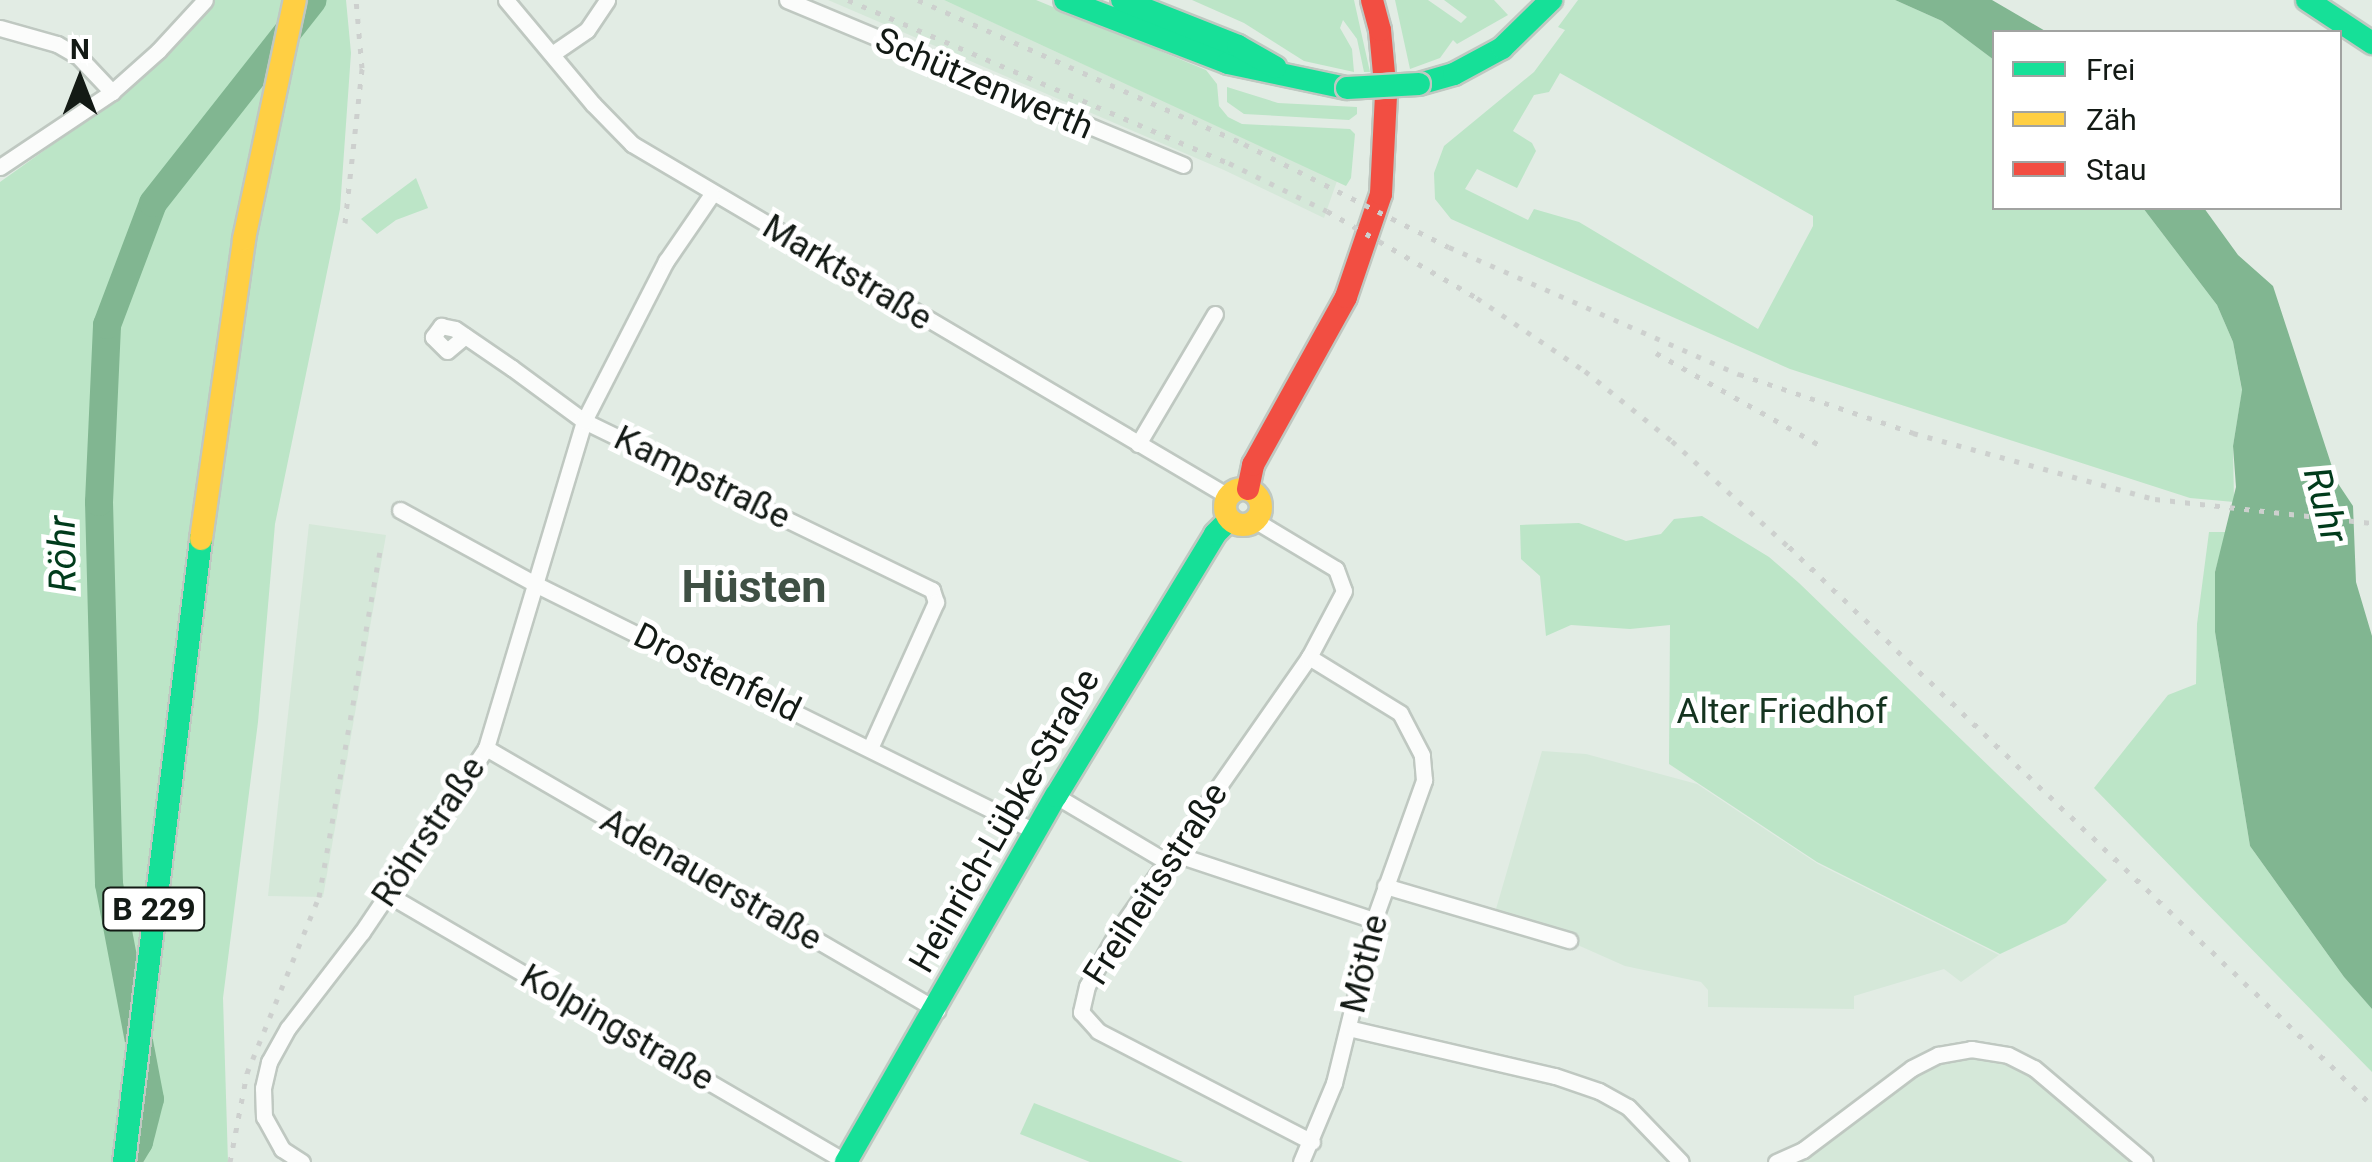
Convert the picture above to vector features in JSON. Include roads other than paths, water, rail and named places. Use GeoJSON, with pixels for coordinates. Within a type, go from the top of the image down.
{"type":"FeatureCollection","features":[{"type":"Feature","properties":{"kind":"street"},"geometry":{"type":"LineString","coordinates":[[0,168],[112,92],[158,51],[204,0]]}},
{"type":"Feature","properties":{"kind":"street","name":"B 229"},"geometry":{"type":"LineString","coordinates":[[124,1162],[185,656],[244,239],[295,0]]}},
{"type":"Feature","properties":{"kind":"street","name":"Marktstraße"},"geometry":{"type":"LineString","coordinates":[[506,0],[632,144],[1138,444],[1238,492]]}},
{"type":"Feature","properties":{"kind":"street"},"geometry":{"type":"LineString","coordinates":[[552,54],[587,30],[607,0]]}},
{"type":"Feature","properties":{"kind":"street","name":"Schützenwerth"},"geometry":{"type":"LineString","coordinates":[[786,0],[1183,166]]}},
{"type":"Feature","properties":{"kind":"street"},"geometry":{"type":"LineString","coordinates":[[1122,0],[1254,54],[1282,72]]}},
{"type":"Feature","properties":{"kind":"street"},"geometry":{"type":"LineString","coordinates":[[1149,0],[1174,20]]}},
{"type":"Feature","properties":{"kind":"street"},"geometry":{"type":"LineString","coordinates":[[1238,492],[1260,500],[1256,521],[1246,526],[1230,520],[1224,508],[1238,492],[1346,297],[1380,194],[1386,95],[1380,30],[1372,0]]}},
{"type":"Feature","properties":{"kind":"street"},"geometry":{"type":"LineString","coordinates":[[2307,0],[2372,44]]}},
{"type":"Feature","properties":{"kind":"street"},"geometry":{"type":"LineString","coordinates":[[1072,1],[1228,63],[1346,88],[1419,84],[1484,60],[1516,37],[1550,2]]}},
{"type":"Feature","properties":{"kind":"street"},"geometry":{"type":"LineString","coordinates":[[0,28],[57,44],[78,56],[112,92]]}},
{"type":"Feature","properties":{"kind":"street","name":"Röhrstraße"},"geometry":{"type":"LineString","coordinates":[[302,1162],[275,1140],[262,1104],[264,1078],[279,1042],[388,894],[486,748],[584,422],[666,261],[712,194]]}},
{"type":"Feature","properties":{"kind":"street"},"geometry":{"type":"LineString","coordinates":[[1138,444],[1215,314]]}},
{"type":"Feature","properties":{"kind":"street"},"geometry":{"type":"LineString","coordinates":[[466,336],[584,422]]}},
{"type":"Feature","properties":{"kind":"street","name":"Kampstraße"},"geometry":{"type":"LineString","coordinates":[[584,422],[932,590],[936,602],[870,748]]}},
{"type":"Feature","properties":{"kind":"street","name":"Drostenfeld"},"geometry":{"type":"LineString","coordinates":[[400,510],[536,585],[1036,832]]}},
{"type":"Feature","properties":{"kind":"street","name":"Heinrich-Lübke-Straße"},"geometry":{"type":"LineString","coordinates":[[846,1162],[937,1010],[1056,796],[1215,534],[1230,520]]}},
{"type":"Feature","properties":{"kind":"street","name":"Freiheitsstraße"},"geometry":{"type":"LineString","coordinates":[[1256,521],[1336,569],[1344,583],[1340,600],[1308,657],[1166,856],[1087,986],[1081,1005],[1084,1019],[1098,1031],[1312,1142]]}},
{"type":"Feature","properties":{"kind":"street","name":"Möthe"},"geometry":{"type":"LineString","coordinates":[[1308,657],[1393,706],[1422,754],[1420,802],[1374,920],[1348,1028],[1599,1090],[1628,1107],[1681,1162]]}},
{"type":"Feature","properties":{"kind":"street","name":"Adenauerstraße"},"geometry":{"type":"LineString","coordinates":[[486,748],[937,1010]]}},
{"type":"Feature","properties":{"kind":"street"},"geometry":{"type":"LineString","coordinates":[[1056,796],[1166,856],[1374,920]]}},
{"type":"Feature","properties":{"kind":"street"},"geometry":{"type":"LineString","coordinates":[[1385,886],[1570,940]]}},
{"type":"Feature","properties":{"kind":"street","name":"Kolpingstraße"},"geometry":{"type":"LineString","coordinates":[[388,894],[846,1162]]}},
{"type":"Feature","properties":{"kind":"street"},"geometry":{"type":"LineString","coordinates":[[1301,1162],[1334,1083],[1348,1028]]}},
{"type":"Feature","properties":{"kind":"street"},"geometry":{"type":"LineString","coordinates":[[1776,1162],[1803,1150],[1912,1068],[1938,1055],[1971,1049],[2008,1055],[2034,1068],[2145,1162]]}},
{"type":"Feature","properties":{"kind":"water"},"geometry":{"type":"Polygon","coordinates":[[[1895,0],[1992,0],[2044,30],[1992,30],[1992,58],[1942,21],[1895,0]]]}},
{"type":"Feature","properties":{"kind":"water","name":"Ruhr"},"geometry":{"type":"Polygon","coordinates":[[[2145,210],[2205,210],[2238,255],[2273,286],[2337,482],[2353,506],[2356,582],[2372,636],[2372,1009],[2344,977],[2250,846],[2215,632],[2215,572],[2236,487],[2233,446],[2242,390],[2233,342],[2217,305],[2145,210]]]}},
{"type":"Feature","properties":{"kind":"waterway","name":"Röhr"},"geometry":{"type":"LineString","coordinates":[[127,1162],[139,1142],[150,1099],[109,884],[99,502],[107,325],[153,203],[313,0]]}},
{"type":"Feature","properties":{"kind":"railway"},"geometry":{"type":"LineString","coordinates":[[345,223],[362,68],[356,0]]}},
{"type":"Feature","properties":{"kind":"railway"},"geometry":{"type":"LineString","coordinates":[[848,0],[1229,163],[1327,211],[1477,298],[1585,371],[1672,441],[1789,547],[2372,1105]]}},
{"type":"Feature","properties":{"kind":"railway"},"geometry":{"type":"LineString","coordinates":[[918,0],[1244,144],[1449,247],[1739,374],[1913,433],[2155,499],[2372,523]]}},
{"type":"Feature","properties":{"kind":"railway"},"geometry":{"type":"LineString","coordinates":[[1656,353],[1823,447]]}},
{"type":"Feature","properties":{"kind":"railway"},"geometry":{"type":"LineString","coordinates":[[230,1162],[247,1073],[319,897],[380,552]]}},
{"type":"Feature","properties":{"kind":"district","name":"Hüsten"},"geometry":{"type":"Point","coordinates":[754,587]}},
{"type":"Feature","properties":{"kind":"park label","name":"Alter Friedhof"},"geometry":{"type":"Point","coordinates":[1782,712]}}]}
